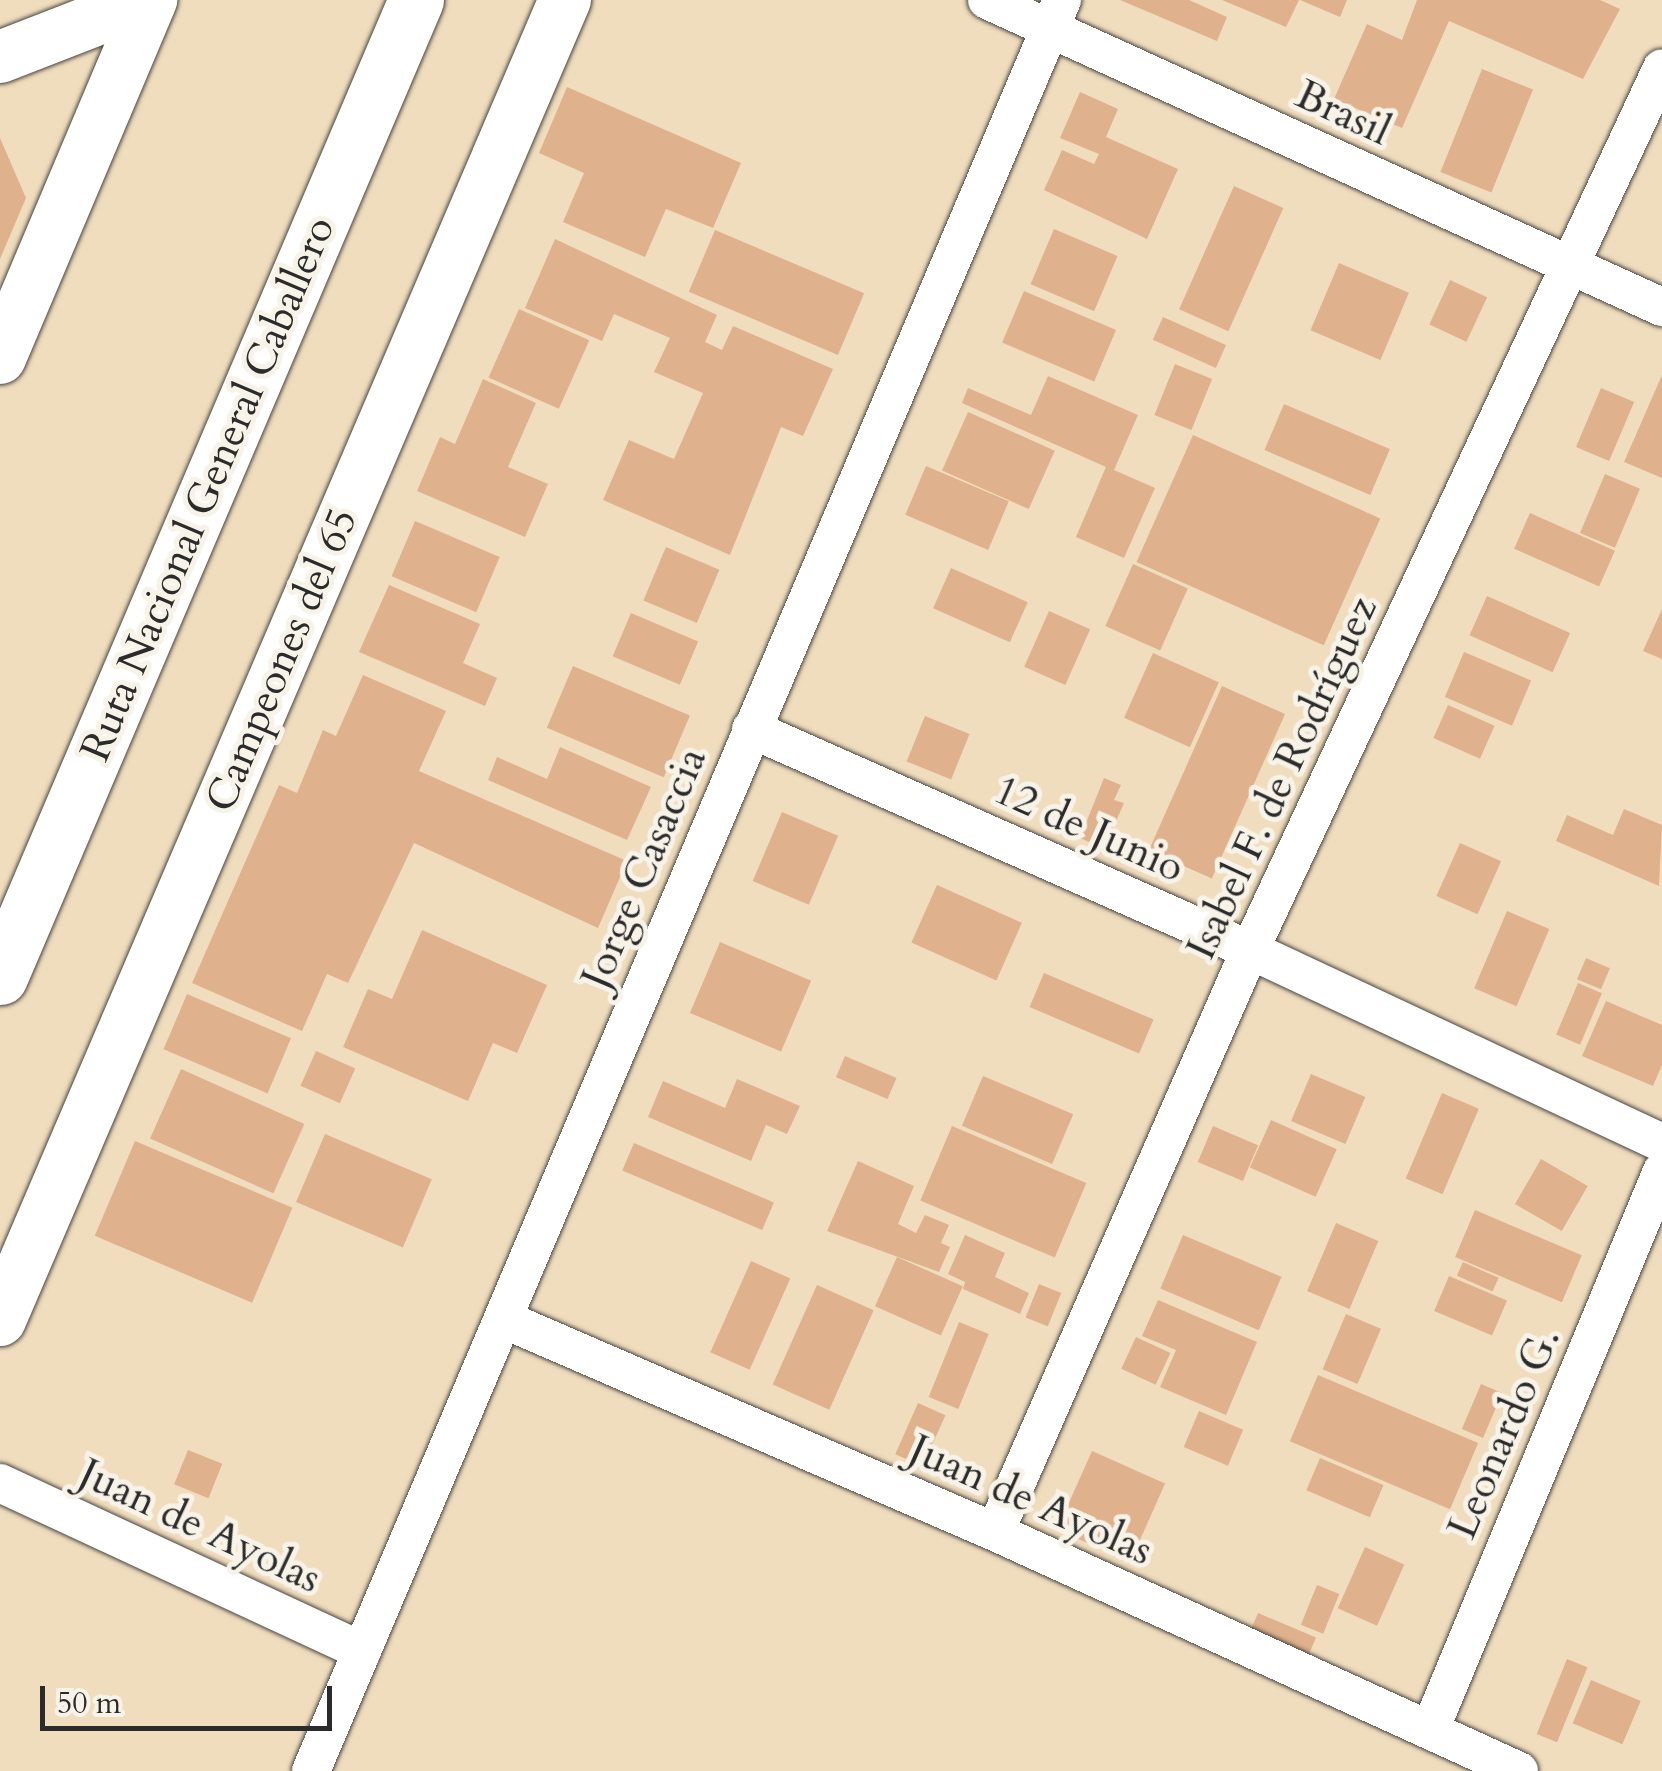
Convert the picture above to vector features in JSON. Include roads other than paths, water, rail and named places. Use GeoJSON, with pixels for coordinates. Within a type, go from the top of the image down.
{"type":"FeatureCollection","features":[{"type":"Feature","properties":{"kind":"highway","name":"Ruta Nacional General Caballero"},"geometry":{"type":"LineString","coordinates":[[0,977],[416,0]]}},
{"type":"Feature","properties":{"kind":"street"},"geometry":{"type":"LineString","coordinates":[[0,57],[149,0]]}},
{"type":"Feature","properties":{"kind":"street"},"geometry":{"type":"LineString","coordinates":[[0,358],[149,0]]}},
{"type":"Feature","properties":{"kind":"street","name":"Campeones del 65"},"geometry":{"type":"LineString","coordinates":[[0,1320],[565,0]]}},
{"type":"Feature","properties":{"kind":"street","name":"Brasil"},"geometry":{"type":"LineString","coordinates":[[988,0],[1056,14],[1570,266],[1662,307]]}},
{"type":"Feature","properties":{"kind":"street","name":"Jorge Casaccia"},"geometry":{"type":"LineString","coordinates":[[311,1771],[1056,14]]}},
{"type":"Feature","properties":{"kind":"street","name":"Isabel F. de Rodríguez"},"geometry":{"type":"LineString","coordinates":[[995,1532],[1250,950],[1662,68]]}},
{"type":"Feature","properties":{"kind":"street","name":"12 de Junio"},"geometry":{"type":"LineString","coordinates":[[751,728],[1250,950],[1662,1142]]}},
{"type":"Feature","properties":{"kind":"street","name":"Leonardo G."},"geometry":{"type":"LineString","coordinates":[[1430,1730],[1662,1171]]}},
{"type":"Feature","properties":{"kind":"street","name":"Juan de Ayolas"},"geometry":{"type":"LineString","coordinates":[[503,1319],[995,1532],[1519,1771]]}},
{"type":"Feature","properties":{"kind":"street","name":"Juan de Ayolas"},"geometry":{"type":"LineString","coordinates":[[0,1483],[362,1651]]}}]}
